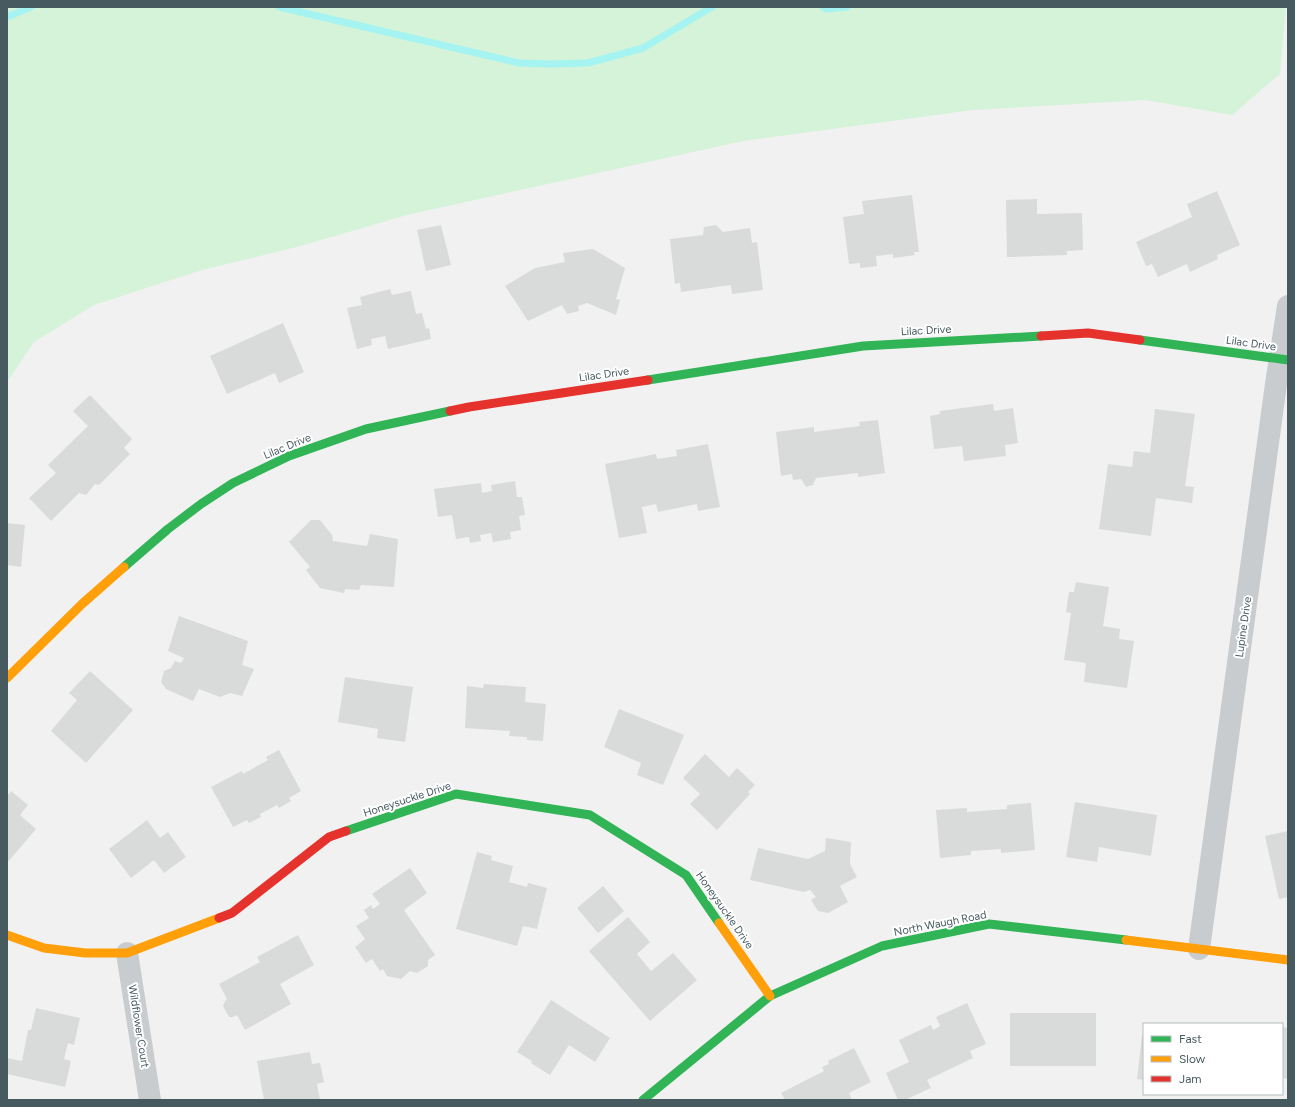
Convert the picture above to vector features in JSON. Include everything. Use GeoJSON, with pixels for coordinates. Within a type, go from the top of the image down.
{"type":"FeatureCollection","features":[{"type":"Feature","properties":{"kind":"street","name":"Lupine Drive"},"geometry":{"type":"LineString","coordinates":[[1199,949],[1284,359],[1288,306]]}},
{"type":"Feature","properties":{"kind":"street","name":"Lilac Drive"},"geometry":{"type":"LineString","coordinates":[[7,678],[82,604],[168,528],[201,504],[233,483],[289,456],[366,429],[469,406],[702,372],[863,346],[1088,333],[1284,359]]}},
{"type":"Feature","properties":{"kind":"street","name":"Honeysuckle Drive"},"geometry":{"type":"LineString","coordinates":[[7,935],[44,948],[85,953],[127,953],[232,913],[329,837],[456,794],[590,815],[686,876],[770,996]]}},
{"type":"Feature","properties":{"kind":"street","name":"North Waugh Road"},"geometry":{"type":"LineString","coordinates":[[643,1100],[770,996],[882,946],[989,924],[1288,960]]}},
{"type":"Feature","properties":{"kind":"street","name":"Wildflower Court"},"geometry":{"type":"LineString","coordinates":[[127,953],[150,1100]]}},
{"type":"Feature","properties":{"kind":"green space"},"geometry":{"type":"Polygon","coordinates":[[[7,7],[1286,7],[1280,74],[1232,115],[1145,100],[973,110],[743,141],[407,215],[297,247],[202,270],[94,305],[34,342],[7,382],[7,7]]]}},
{"type":"Feature","properties":{"kind":"building"},"geometry":{"type":"Polygon","coordinates":[[[1217,191],[1240,245],[1217,255],[1218,259],[1190,272],[1187,264],[1158,277],[1152,264],[1146,266],[1136,242],[1192,217],[1187,204],[1217,191]]]}},
{"type":"Feature","properties":{"kind":"building"},"geometry":{"type":"Polygon","coordinates":[[[912,195],[919,252],[914,252],[915,255],[893,258],[893,254],[876,256],[877,266],[860,268],[860,263],[849,264],[843,217],[864,214],[862,201],[912,195]]]}},
{"type":"Feature","properties":{"kind":"building"},"geometry":{"type":"Polygon","coordinates":[[[1037,199],[1037,214],[1082,213],[1083,250],[1067,251],[1067,255],[1007,257],[1006,200],[1037,199]]]}},
{"type":"Feature","properties":{"kind":"building"},"geometry":{"type":"Polygon","coordinates":[[[441,225],[451,265],[426,271],[417,230],[441,225]]]}},
{"type":"Feature","properties":{"kind":"building"},"geometry":{"type":"Polygon","coordinates":[[[716,225],[723,232],[750,228],[752,243],[757,242],[763,290],[732,294],[731,285],[681,292],[680,283],[675,284],[670,239],[703,235],[704,227],[716,225]]]}},
{"type":"Feature","properties":{"kind":"building"},"geometry":{"type":"Polygon","coordinates":[[[593,249],[625,268],[616,299],[620,300],[616,315],[587,303],[578,306],[579,311],[567,314],[562,305],[528,321],[505,286],[535,268],[565,262],[563,253],[593,249]]]}},
{"type":"Feature","properties":{"kind":"building"},"geometry":{"type":"Polygon","coordinates":[[[390,289],[392,295],[411,291],[416,314],[422,313],[426,329],[429,328],[431,339],[388,349],[385,336],[371,339],[372,345],[357,349],[347,308],[362,305],[360,297],[390,289]]]}},
{"type":"Feature","properties":{"kind":"building"},"geometry":{"type":"Polygon","coordinates":[[[283,323],[304,372],[279,383],[275,373],[227,394],[210,356],[283,323]]]}},
{"type":"Feature","properties":{"kind":"building"},"geometry":{"type":"Polygon","coordinates":[[[90,395],[132,439],[124,448],[130,454],[99,485],[95,484],[86,495],[79,493],[51,521],[29,498],[56,473],[48,465],[88,426],[73,411],[90,395]]]}},
{"type":"Feature","properties":{"kind":"building"},"geometry":{"type":"Polygon","coordinates":[[[993,404],[994,411],[1013,408],[1018,443],[1005,445],[1006,456],[964,461],[962,446],[934,449],[930,416],[940,414],[940,411],[993,404]]]}},
{"type":"Feature","properties":{"kind":"building"},"geometry":{"type":"Polygon","coordinates":[[[1155,409],[1195,414],[1185,486],[1194,487],[1192,503],[1156,498],[1151,536],[1099,529],[1108,464],[1132,467],[1134,451],[1150,453],[1155,409]]]}},
{"type":"Feature","properties":{"kind":"building"},"geometry":{"type":"Polygon","coordinates":[[[878,420],[885,473],[858,477],[858,473],[816,478],[813,485],[806,487],[801,479],[793,480],[792,474],[781,476],[776,432],[814,427],[814,432],[860,426],[859,422],[878,420]]]}},
{"type":"Feature","properties":{"kind":"building"},"geometry":{"type":"Polygon","coordinates":[[[708,444],[720,507],[698,511],[697,504],[658,512],[656,504],[642,507],[647,533],[619,538],[605,464],[656,454],[657,459],[677,456],[676,450],[708,444]]]}},
{"type":"Feature","properties":{"kind":"building"},"geometry":{"type":"Polygon","coordinates":[[[515,481],[517,497],[522,497],[525,515],[519,516],[521,530],[510,532],[511,539],[493,542],[491,533],[480,535],[481,541],[470,543],[469,537],[456,539],[452,515],[438,517],[434,489],[481,483],[482,493],[492,491],[491,485],[515,481]]]}},
{"type":"Feature","properties":{"kind":"building"},"geometry":{"type":"Polygon","coordinates":[[[311,520],[320,520],[332,535],[333,541],[367,546],[370,534],[398,539],[394,587],[361,585],[359,590],[345,589],[344,593],[320,588],[306,570],[310,567],[289,542],[311,520]]]}},
{"type":"Feature","properties":{"kind":"building"},"geometry":{"type":"Polygon","coordinates":[[[7,523],[25,525],[21,567],[7,565],[7,523]]]}},
{"type":"Feature","properties":{"kind":"building"},"geometry":{"type":"Polygon","coordinates":[[[1076,582],[1109,587],[1103,626],[1120,629],[1119,639],[1134,641],[1127,688],[1084,682],[1086,663],[1064,660],[1071,613],[1066,612],[1069,592],[1074,592],[1076,582]]]}},
{"type":"Feature","properties":{"kind":"building"},"geometry":{"type":"Polygon","coordinates":[[[179,616],[248,641],[242,665],[254,669],[242,696],[230,693],[220,697],[199,689],[193,701],[166,689],[161,682],[164,671],[171,668],[175,661],[181,663],[184,658],[168,651],[179,616]]]}},
{"type":"Feature","properties":{"kind":"building"},"geometry":{"type":"Polygon","coordinates":[[[90,671],[133,710],[86,763],[51,731],[77,700],[69,693],[90,671]]]}},
{"type":"Feature","properties":{"kind":"building"},"geometry":{"type":"Polygon","coordinates":[[[345,677],[413,687],[405,742],[377,738],[378,729],[338,722],[345,677]]]}},
{"type":"Feature","properties":{"kind":"building"},"geometry":{"type":"Polygon","coordinates":[[[484,684],[526,687],[525,702],[546,704],[543,741],[527,740],[527,737],[509,736],[510,731],[465,728],[467,686],[483,688],[484,684]]]}},
{"type":"Feature","properties":{"kind":"building"},"geometry":{"type":"Polygon","coordinates":[[[619,709],[684,735],[663,785],[637,775],[641,763],[604,747],[619,709]]]}},
{"type":"Feature","properties":{"kind":"building"},"geometry":{"type":"Polygon","coordinates":[[[279,750],[301,791],[289,798],[291,801],[279,808],[277,805],[260,814],[261,817],[249,823],[247,820],[233,827],[211,787],[242,771],[243,774],[268,760],[266,757],[279,750]]]}},
{"type":"Feature","properties":{"kind":"building"},"geometry":{"type":"Polygon","coordinates":[[[705,754],[729,777],[737,768],[755,785],[748,792],[750,794],[717,830],[690,804],[700,794],[683,778],[705,754]]]}},
{"type":"Feature","properties":{"kind":"building"},"geometry":{"type":"Polygon","coordinates":[[[11,791],[28,805],[20,815],[36,829],[7,863],[7,793],[9,794],[11,791]]]}},
{"type":"Feature","properties":{"kind":"building"},"geometry":{"type":"Polygon","coordinates":[[[1075,802],[1157,815],[1151,856],[1099,847],[1097,862],[1066,857],[1075,802]]]}},
{"type":"Feature","properties":{"kind":"building"},"geometry":{"type":"Polygon","coordinates":[[[1031,803],[1035,850],[1001,853],[1001,849],[971,851],[971,855],[940,858],[936,810],[967,808],[967,812],[1007,809],[1007,805],[1031,803]]]}},
{"type":"Feature","properties":{"kind":"building"},"geometry":{"type":"Polygon","coordinates":[[[147,820],[160,838],[168,832],[186,857],[164,873],[154,860],[131,878],[109,849],[147,820]]]}},
{"type":"Feature","properties":{"kind":"building"},"geometry":{"type":"Polygon","coordinates":[[[1288,831],[1288,897],[1279,899],[1265,836],[1288,831]]]}},
{"type":"Feature","properties":{"kind":"building"},"geometry":{"type":"Polygon","coordinates":[[[826,838],[851,842],[850,864],[857,877],[840,886],[848,902],[828,913],[818,911],[811,900],[816,897],[810,890],[804,892],[750,880],[758,848],[808,859],[825,851],[826,838]]]}},
{"type":"Feature","properties":{"kind":"building"},"geometry":{"type":"Polygon","coordinates":[[[477,852],[492,856],[491,860],[513,866],[509,882],[527,887],[528,883],[547,888],[537,929],[523,926],[517,946],[456,929],[477,852]]]}},
{"type":"Feature","properties":{"kind":"building"},"geometry":{"type":"Polygon","coordinates":[[[410,868],[427,893],[404,910],[435,955],[428,960],[428,966],[417,973],[410,971],[401,979],[387,976],[383,969],[380,971],[372,959],[366,963],[355,947],[365,939],[356,926],[369,918],[364,910],[371,905],[373,909],[380,904],[372,894],[410,868]]]}},
{"type":"Feature","properties":{"kind":"building"},"geometry":{"type":"Polygon","coordinates":[[[603,886],[624,911],[598,933],[577,908],[603,886]]]}},
{"type":"Feature","properties":{"kind":"building"},"geometry":{"type":"Polygon","coordinates":[[[628,917],[650,942],[637,954],[651,971],[673,953],[697,980],[650,1021],[589,951],[628,917]]]}},
{"type":"Feature","properties":{"kind":"building"},"geometry":{"type":"Polygon","coordinates":[[[298,935],[314,965],[280,984],[291,1004],[245,1030],[237,1015],[229,1017],[223,1006],[227,999],[219,984],[260,962],[257,957],[298,935]]]}},
{"type":"Feature","properties":{"kind":"building"},"geometry":{"type":"Polygon","coordinates":[[[551,1000],[610,1038],[595,1062],[569,1045],[550,1075],[517,1052],[551,1000]]]}},
{"type":"Feature","properties":{"kind":"building"},"geometry":{"type":"Polygon","coordinates":[[[967,1003],[986,1044],[970,1051],[973,1058],[927,1080],[931,1088],[905,1100],[898,1100],[886,1073],[909,1062],[899,1040],[931,1025],[933,1030],[940,1026],[936,1017],[967,1003]]]}},
{"type":"Feature","properties":{"kind":"building"},"geometry":{"type":"Polygon","coordinates":[[[36,1008],[80,1018],[74,1045],[68,1043],[64,1059],[71,1061],[65,1087],[7,1074],[7,1058],[22,1061],[28,1030],[31,1030],[36,1008]]]}},
{"type":"Feature","properties":{"kind":"building"},"geometry":{"type":"Polygon","coordinates":[[[1010,1013],[1096,1013],[1096,1066],[1010,1066],[1010,1013]]]}},
{"type":"Feature","properties":{"kind":"building"},"geometry":{"type":"Polygon","coordinates":[[[1283,1027],[1288,1028],[1288,1079],[1283,1078],[1283,1027]]]}},
{"type":"Feature","properties":{"kind":"building"},"geometry":{"type":"Polygon","coordinates":[[[1142,1035],[1143,1035],[1143,1080],[1137,1079],[1142,1035]]]}},
{"type":"Feature","properties":{"kind":"building"},"geometry":{"type":"Polygon","coordinates":[[[854,1048],[871,1082],[849,1093],[852,1100],[785,1100],[781,1093],[824,1071],[822,1067],[829,1064],[828,1061],[854,1048]]]}},
{"type":"Feature","properties":{"kind":"building"},"geometry":{"type":"Polygon","coordinates":[[[310,1052],[312,1064],[320,1063],[324,1082],[317,1084],[320,1100],[264,1100],[257,1061],[310,1052]]]}},
{"type":"Feature","properties":{"kind":"waterway"},"geometry":{"type":"LineString","coordinates":[[7,17],[31,7]]}},
{"type":"Feature","properties":{"kind":"waterway"},"geometry":{"type":"LineString","coordinates":[[279,7],[519,63],[551,64],[588,63],[643,48],[712,7]]}},
{"type":"Feature","properties":{"kind":"waterway"},"geometry":{"type":"LineString","coordinates":[[823,7],[827,9],[847,7]]}},
{"type":"Feature","properties":{"kind":"traffic: fast"},"geometry":{"type":"LineString","coordinates":[[648,380],[863,346],[1041,336]]}},
{"type":"Feature","properties":{"kind":"traffic: fast"},"geometry":{"type":"LineString","coordinates":[[1140,340],[1288,360]]}},
{"type":"Feature","properties":{"kind":"traffic: fast"},"geometry":{"type":"LineString","coordinates":[[124,567],[168,529],[201,504],[233,483],[289,456],[366,429],[450,411]]}},
{"type":"Feature","properties":{"kind":"traffic: fast"},"geometry":{"type":"LineString","coordinates":[[346,831],[456,794],[590,815],[686,875],[719,923]]}},
{"type":"Feature","properties":{"kind":"traffic: fast"},"geometry":{"type":"LineString","coordinates":[[643,1100],[770,996],[882,946],[989,924],[1126,940]]}},
{"type":"Feature","properties":{"kind":"traffic: slow"},"geometry":{"type":"LineString","coordinates":[[7,678],[82,604],[124,567]]}},
{"type":"Feature","properties":{"kind":"traffic: slow"},"geometry":{"type":"LineString","coordinates":[[7,935],[44,948],[85,953],[127,953],[219,918]]}},
{"type":"Feature","properties":{"kind":"traffic: slow"},"geometry":{"type":"LineString","coordinates":[[719,923],[770,996]]}},
{"type":"Feature","properties":{"kind":"traffic: slow"},"geometry":{"type":"LineString","coordinates":[[1126,940],[1288,960]]}},
{"type":"Feature","properties":{"kind":"traffic: jam"},"geometry":{"type":"LineString","coordinates":[[1041,336],[1088,333],[1140,340]]}},
{"type":"Feature","properties":{"kind":"traffic: jam"},"geometry":{"type":"LineString","coordinates":[[450,411],[648,380]]}},
{"type":"Feature","properties":{"kind":"traffic: jam"},"geometry":{"type":"LineString","coordinates":[[219,918],[232,913],[329,837],[346,831]]}}]}
